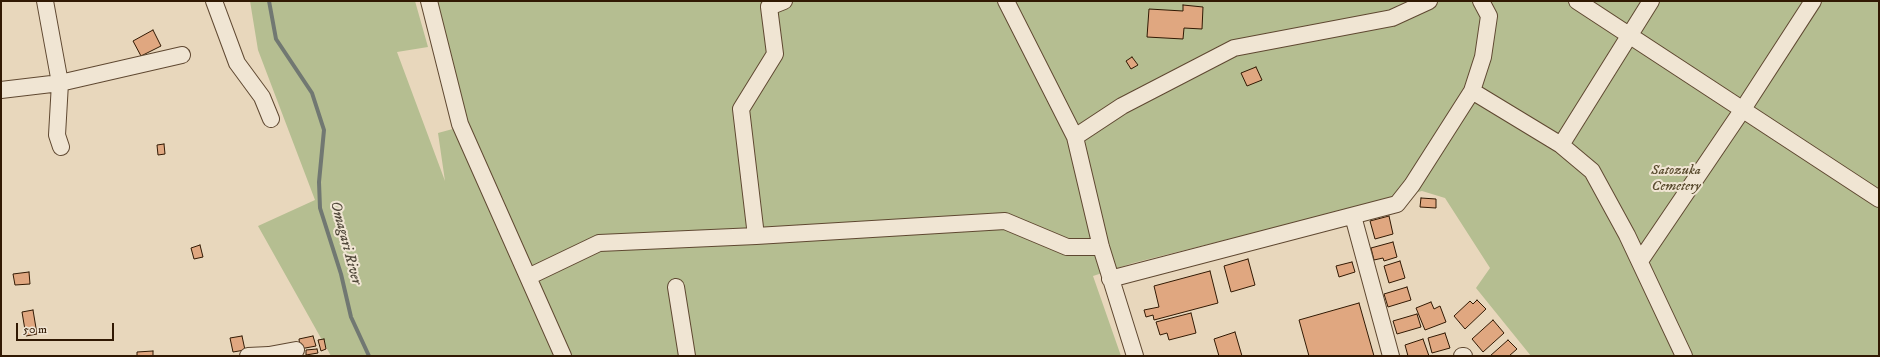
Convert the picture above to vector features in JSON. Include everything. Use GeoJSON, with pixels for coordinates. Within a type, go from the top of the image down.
{"type":"FeatureCollection","features":[{"type":"Feature","properties":{"kind":"street"},"geometry":{"type":"LineString","coordinates":[[45,1],[60,83],[57,134],[61,147]]}},
{"type":"Feature","properties":{"kind":"street"},"geometry":{"type":"LineString","coordinates":[[214,1],[237,63],[262,97],[271,119]]}},
{"type":"Feature","properties":{"kind":"street"},"geometry":{"type":"LineString","coordinates":[[429,1],[460,124],[563,356]]}},
{"type":"Feature","properties":{"kind":"street"},"geometry":{"type":"LineString","coordinates":[[756,236],[741,109],[775,54],[769,7],[784,1]]}},
{"type":"Feature","properties":{"kind":"street"},"geometry":{"type":"LineString","coordinates":[[1006,1],[1075,137],[1101,248],[1136,356]]}},
{"type":"Feature","properties":{"kind":"street"},"geometry":{"type":"LineString","coordinates":[[1075,137],[1122,106],[1234,48],[1392,18],[1429,1]]}},
{"type":"Feature","properties":{"kind":"street"},"geometry":{"type":"LineString","coordinates":[[1110,279],[1397,204],[1412,185],[1472,91],[1484,57],[1489,16],[1480,1]]}},
{"type":"Feature","properties":{"kind":"street"},"geometry":{"type":"LineString","coordinates":[[1577,1],[1879,199]]}},
{"type":"Feature","properties":{"kind":"street"},"geometry":{"type":"LineString","coordinates":[[1561,145],[1629,35],[1652,1]]}},
{"type":"Feature","properties":{"kind":"street"},"geometry":{"type":"LineString","coordinates":[[1640,261],[1743,109],[1813,1]]}},
{"type":"Feature","properties":{"kind":"street"},"geometry":{"type":"LineString","coordinates":[[1,90],[60,83],[182,55]]}},
{"type":"Feature","properties":{"kind":"street"},"geometry":{"type":"LineString","coordinates":[[1472,91],[1561,145],[1592,171],[1640,261],[1684,356]]}},
{"type":"Feature","properties":{"kind":"street"},"geometry":{"type":"LineString","coordinates":[[1353,216],[1391,356]]}},
{"type":"Feature","properties":{"kind":"street"},"geometry":{"type":"LineString","coordinates":[[528,277],[598,243],[756,236],[1005,221],[1067,247],[1101,248]]}},
{"type":"Feature","properties":{"kind":"street"},"geometry":{"type":"LineString","coordinates":[[676,288],[687,356]]}},
{"type":"Feature","properties":{"kind":"street"},"geometry":{"type":"LineString","coordinates":[[248,356],[269,355],[296,350]]}},
{"type":"Feature","properties":{"kind":"green space","name":"Satozuka Cemetery"},"geometry":{"type":"Polygon","coordinates":[[[250,1],[415,1],[428,47],[397,52],[445,181],[438,133],[460,127],[424,1],[1879,1],[1879,356],[1531,356],[1476,288],[1490,268],[1445,198],[1422,191],[1133,263],[1093,276],[1121,356],[331,356],[258,226],[315,200],[258,50],[250,1]]]}},
{"type":"Feature","properties":{"kind":"building"},"geometry":{"type":"Polygon","coordinates":[[[1183,5],[1203,7],[1202,29],[1184,28],[1183,39],[1147,37],[1149,9],[1183,11],[1183,5]]]}},
{"type":"Feature","properties":{"kind":"building"},"geometry":{"type":"Polygon","coordinates":[[[153,30],[161,46],[141,56],[133,41],[153,30]]]}},
{"type":"Feature","properties":{"kind":"building"},"geometry":{"type":"Polygon","coordinates":[[[1132,57],[1138,65],[1131,69],[1126,61],[1132,57]]]}},
{"type":"Feature","properties":{"kind":"building"},"geometry":{"type":"Polygon","coordinates":[[[1256,67],[1262,80],[1247,86],[1241,73],[1256,67]]]}},
{"type":"Feature","properties":{"kind":"building"},"geometry":{"type":"Polygon","coordinates":[[[164,144],[165,154],[158,155],[157,145],[164,144]]]}},
{"type":"Feature","properties":{"kind":"building"},"geometry":{"type":"Polygon","coordinates":[[[1421,198],[1436,199],[1436,208],[1420,207],[1421,198]]]}},
{"type":"Feature","properties":{"kind":"building"},"geometry":{"type":"Polygon","coordinates":[[[1389,216],[1393,234],[1375,239],[1370,221],[1389,216]]]}},
{"type":"Feature","properties":{"kind":"building"},"geometry":{"type":"Polygon","coordinates":[[[1393,242],[1397,257],[1384,261],[1383,258],[1374,260],[1371,248],[1393,242]]]}},
{"type":"Feature","properties":{"kind":"building"},"geometry":{"type":"Polygon","coordinates":[[[200,245],[203,257],[194,259],[191,248],[200,245]]]}},
{"type":"Feature","properties":{"kind":"building"},"geometry":{"type":"Polygon","coordinates":[[[1248,259],[1255,285],[1231,292],[1224,266],[1248,259]]]}},
{"type":"Feature","properties":{"kind":"building"},"geometry":{"type":"Polygon","coordinates":[[[1400,261],[1405,278],[1389,283],[1384,266],[1400,261]]]}},
{"type":"Feature","properties":{"kind":"building"},"geometry":{"type":"Polygon","coordinates":[[[1352,262],[1355,272],[1339,277],[1336,266],[1352,262]]]}},
{"type":"Feature","properties":{"kind":"building"},"geometry":{"type":"Polygon","coordinates":[[[1210,271],[1218,303],[1154,320],[1153,315],[1146,317],[1144,310],[1159,307],[1154,286],[1210,271]]]}},
{"type":"Feature","properties":{"kind":"building"},"geometry":{"type":"Polygon","coordinates":[[[29,272],[30,284],[15,285],[13,274],[29,272]]]}},
{"type":"Feature","properties":{"kind":"building"},"geometry":{"type":"Polygon","coordinates":[[[1407,287],[1411,300],[1388,307],[1384,294],[1407,287]]]}},
{"type":"Feature","properties":{"kind":"building"},"geometry":{"type":"Polygon","coordinates":[[[1477,300],[1486,309],[1465,329],[1454,316],[1470,301],[1473,304],[1477,300]]]}},
{"type":"Feature","properties":{"kind":"building"},"geometry":{"type":"Polygon","coordinates":[[[1431,302],[1434,309],[1440,306],[1446,322],[1425,330],[1416,308],[1431,302]]]}},
{"type":"Feature","properties":{"kind":"building"},"geometry":{"type":"Polygon","coordinates":[[[1359,303],[1374,356],[1309,356],[1299,320],[1359,303]]]}},
{"type":"Feature","properties":{"kind":"building"},"geometry":{"type":"Polygon","coordinates":[[[33,310],[37,334],[26,336],[22,312],[33,310]]]}},
{"type":"Feature","properties":{"kind":"building"},"geometry":{"type":"Polygon","coordinates":[[[1191,313],[1196,333],[1169,340],[1167,333],[1160,335],[1156,322],[1191,313]]]}},
{"type":"Feature","properties":{"kind":"building"},"geometry":{"type":"Polygon","coordinates":[[[1417,314],[1421,327],[1397,334],[1393,321],[1417,314]]]}},
{"type":"Feature","properties":{"kind":"building"},"geometry":{"type":"Polygon","coordinates":[[[1493,320],[1504,333],[1483,352],[1472,339],[1493,320]]]}},
{"type":"Feature","properties":{"kind":"building"},"geometry":{"type":"Polygon","coordinates":[[[1235,332],[1242,356],[1219,356],[1214,339],[1235,332]]]}},
{"type":"Feature","properties":{"kind":"building"},"geometry":{"type":"Polygon","coordinates":[[[1445,333],[1450,348],[1432,353],[1428,338],[1445,333]]]}},
{"type":"Feature","properties":{"kind":"building"},"geometry":{"type":"Polygon","coordinates":[[[242,336],[245,350],[233,352],[230,338],[242,336]]]}},
{"type":"Feature","properties":{"kind":"building"},"geometry":{"type":"Polygon","coordinates":[[[313,336],[316,346],[300,349],[299,339],[313,336]]]}},
{"type":"Feature","properties":{"kind":"building"},"geometry":{"type":"Polygon","coordinates":[[[324,339],[326,349],[321,351],[318,340],[324,339]]]}},
{"type":"Feature","properties":{"kind":"building"},"geometry":{"type":"Polygon","coordinates":[[[1423,339],[1429,356],[1408,356],[1405,345],[1423,339]]]}},
{"type":"Feature","properties":{"kind":"building"},"geometry":{"type":"Polygon","coordinates":[[[1508,340],[1517,349],[1509,356],[1490,356],[1508,340]]]}},
{"type":"Feature","properties":{"kind":"building"},"geometry":{"type":"Polygon","coordinates":[[[317,349],[318,353],[306,355],[306,350],[317,349]]]}},
{"type":"Feature","properties":{"kind":"building"},"geometry":{"type":"Polygon","coordinates":[[[153,351],[153,356],[137,356],[137,352],[153,351]]]}},
{"type":"Feature","properties":{"kind":"waterway","name":"Omagari River"},"geometry":{"type":"LineString","coordinates":[[269,1],[276,39],[312,93],[324,130],[319,182],[320,208],[341,274],[351,317],[369,356]]}}]}
